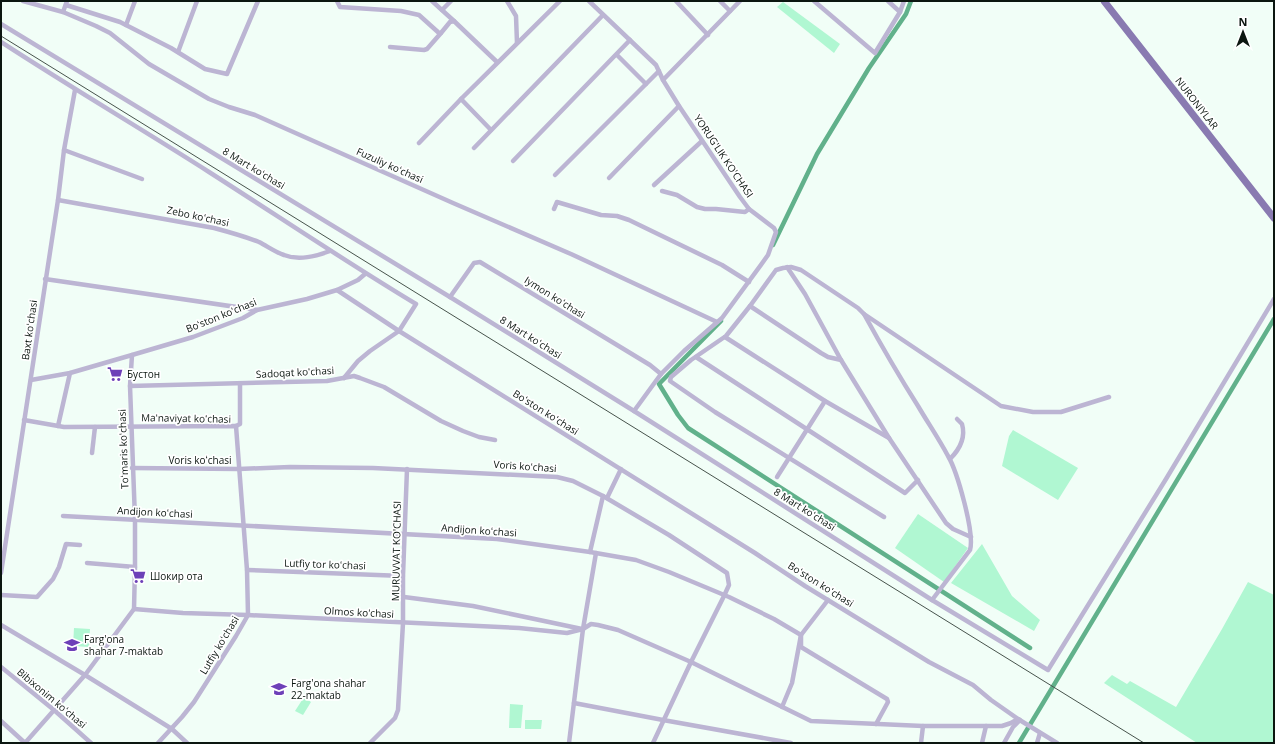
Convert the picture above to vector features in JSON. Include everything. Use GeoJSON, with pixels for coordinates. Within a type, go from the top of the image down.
{"type":"FeatureCollection","features":[{"type":"Feature","properties":{"kind":"main road","name":"NURONIYLAR"},"geometry":{"type":"LineString","coordinates":[[1104,1],[1274,218]]}},
{"type":"Feature","properties":{"kind":"street","name":"Fuzuliy koʻchasi"},"geometry":{"type":"LineString","coordinates":[[23,1],[63,12],[104,30],[149,64],[209,99],[254,115],[530,236],[686,306],[717,322]]}},
{"type":"Feature","properties":{"kind":"street"},"geometry":{"type":"LineString","coordinates":[[126,25],[134,1]]}},
{"type":"Feature","properties":{"kind":"street"},"geometry":{"type":"LineString","coordinates":[[178,52],[197,1]]}},
{"type":"Feature","properties":{"kind":"street"},"geometry":{"type":"LineString","coordinates":[[63,12],[67,3],[126,25],[178,52],[205,69],[227,74],[258,1]]}},
{"type":"Feature","properties":{"kind":"street"},"geometry":{"type":"LineString","coordinates":[[337,1],[340,7],[401,11],[419,15],[440,33]]}},
{"type":"Feature","properties":{"kind":"street"},"geometry":{"type":"LineString","coordinates":[[432,1],[498,62]]}},
{"type":"Feature","properties":{"kind":"street"},"geometry":{"type":"LineString","coordinates":[[442,10],[451,1]]}},
{"type":"Feature","properties":{"kind":"street"},"geometry":{"type":"LineString","coordinates":[[507,1],[516,16],[517,43]]}},
{"type":"Feature","properties":{"kind":"street"},"geometry":{"type":"LineString","coordinates":[[419,143],[460,99],[560,1]]}},
{"type":"Feature","properties":{"kind":"street","name":"YORUG'LIK KO'CHASI"},"geometry":{"type":"LineString","coordinates":[[589,1],[656,65],[663,80],[679,106],[740,197],[749,209],[774,228],[776,232],[768,254],[722,318],[684,350],[661,374],[634,411]]}},
{"type":"Feature","properties":{"kind":"street"},"geometry":{"type":"LineString","coordinates":[[676,1],[708,35]]}},
{"type":"Feature","properties":{"kind":"street"},"geometry":{"type":"LineString","coordinates":[[720,1],[730,11]]}},
{"type":"Feature","properties":{"kind":"street"},"geometry":{"type":"LineString","coordinates":[[663,80],[740,1]]}},
{"type":"Feature","properties":{"kind":"street"},"geometry":{"type":"LineString","coordinates":[[814,1],[875,53],[900,12],[904,1]]}},
{"type":"Feature","properties":{"kind":"street"},"geometry":{"type":"LineString","coordinates":[[888,1],[900,12]]}},
{"type":"Feature","properties":{"kind":"street"},"geometry":{"type":"LineString","coordinates":[[474,148],[603,15]]}},
{"type":"Feature","properties":{"kind":"street"},"geometry":{"type":"LineString","coordinates":[[390,48],[427,49],[450,22],[454,21]]}},
{"type":"Feature","properties":{"kind":"street","name":"8 Mart koʻchasi"},"geometry":{"type":"LineString","coordinates":[[1,24],[450,297],[1048,670],[1162,486],[1274,299]]}},
{"type":"Feature","properties":{"kind":"street"},"geometry":{"type":"LineString","coordinates":[[513,161],[630,40]]}},
{"type":"Feature","properties":{"kind":"street"},"geometry":{"type":"LineString","coordinates":[[1,42],[75,90],[161,141],[365,274],[416,304],[398,332],[362,358],[344,378]]}},
{"type":"Feature","properties":{"kind":"street"},"geometry":{"type":"LineString","coordinates":[[617,55],[646,84]]}},
{"type":"Feature","properties":{"kind":"street"},"geometry":{"type":"LineString","coordinates":[[555,175],[659,71]]}},
{"type":"Feature","properties":{"kind":"street","name":"Baxt koʻchasi"},"geometry":{"type":"LineString","coordinates":[[1,573],[58,200],[64,150],[75,90]]}},
{"type":"Feature","properties":{"kind":"street"},"geometry":{"type":"LineString","coordinates":[[460,99],[491,130]]}},
{"type":"Feature","properties":{"kind":"street"},"geometry":{"type":"LineString","coordinates":[[609,178],[679,106]]}},
{"type":"Feature","properties":{"kind":"street"},"geometry":{"type":"LineString","coordinates":[[654,185],[702,141]]}},
{"type":"Feature","properties":{"kind":"street"},"geometry":{"type":"LineString","coordinates":[[64,150],[142,179]]}},
{"type":"Feature","properties":{"kind":"street"},"geometry":{"type":"LineString","coordinates":[[662,191],[677,195],[705,209],[745,212],[749,209]]}},
{"type":"Feature","properties":{"kind":"street","name":"Zebo koʻchasi"},"geometry":{"type":"LineString","coordinates":[[58,200],[214,228],[237,234],[291,258],[317,256],[330,251]]}},
{"type":"Feature","properties":{"kind":"street"},"geometry":{"type":"LineString","coordinates":[[554,209],[558,202],[601,215],[618,216],[722,265],[749,282]]}},
{"type":"Feature","properties":{"kind":"street","name":"Iymon koʻchasi"},"geometry":{"type":"LineString","coordinates":[[450,297],[474,263],[480,262],[650,365],[661,374]]}},
{"type":"Feature","properties":{"kind":"street"},"geometry":{"type":"LineString","coordinates":[[787,267],[805,294],[840,360],[889,438],[948,526],[971,537]]}},
{"type":"Feature","properties":{"kind":"street"},"geometry":{"type":"LineString","coordinates":[[884,517],[715,412],[670,381],[674,374],[696,357],[725,338],[773,273],[779,268],[796,267],[802,270],[858,308],[864,314],[1001,406],[1033,412],[1062,412],[1109,397]]}},
{"type":"Feature","properties":{"kind":"street"},"geometry":{"type":"LineString","coordinates":[[337,290],[358,280],[365,274]]}},
{"type":"Feature","properties":{"kind":"street"},"geometry":{"type":"LineString","coordinates":[[45,279],[257,310]]}},
{"type":"Feature","properties":{"kind":"street","name":"Boʻston koʻchasi"},"geometry":{"type":"LineString","coordinates":[[31,380],[70,373],[132,355],[193,337],[243,318],[257,310],[307,299],[337,290],[398,332],[621,469],[828,600],[929,662],[973,686],[1020,720],[1057,743]]}},
{"type":"Feature","properties":{"kind":"street"},"geometry":{"type":"LineString","coordinates":[[750,306],[821,353],[828,357],[840,360]]}},
{"type":"Feature","properties":{"kind":"street"},"geometry":{"type":"LineString","coordinates":[[864,314],[888,358],[950,459],[965,506],[971,544],[968,552],[933,599]]}},
{"type":"Feature","properties":{"kind":"street"},"geometry":{"type":"LineString","coordinates":[[725,338],[825,401],[889,438]]}},
{"type":"Feature","properties":{"kind":"street","name":"Toʻmaris koʻchasi"},"geometry":{"type":"LineString","coordinates":[[132,355],[130,386],[135,568],[134,609]]}},
{"type":"Feature","properties":{"kind":"street"},"geometry":{"type":"LineString","coordinates":[[696,357],[905,494],[918,480]]}},
{"type":"Feature","properties":{"kind":"street"},"geometry":{"type":"LineString","coordinates":[[58,426],[70,373]]}},
{"type":"Feature","properties":{"kind":"street","name":"Sadoqat koʻchasi"},"geometry":{"type":"LineString","coordinates":[[130,386],[327,381],[354,376],[384,387],[441,421],[479,437],[495,440]]}},
{"type":"Feature","properties":{"kind":"street"},"geometry":{"type":"LineString","coordinates":[[236,426],[240,424],[240,384]]}},
{"type":"Feature","properties":{"kind":"street"},"geometry":{"type":"LineString","coordinates":[[777,477],[825,401]]}},
{"type":"Feature","properties":{"kind":"street"},"geometry":{"type":"LineString","coordinates":[[950,459],[958,449],[962,436],[962,424],[957,419]]}},
{"type":"Feature","properties":{"kind":"street","name":"Maʻnaviyat koʻchasi"},"geometry":{"type":"LineString","coordinates":[[24,420],[64,428],[132,426],[236,426],[240,469]]}},
{"type":"Feature","properties":{"kind":"street"},"geometry":{"type":"LineString","coordinates":[[92,454],[95,427]]}},
{"type":"Feature","properties":{"kind":"street","name":"Voris koʻchasi"},"geometry":{"type":"LineString","coordinates":[[132,468],[240,469],[290,467],[407,469],[557,477],[573,481],[605,497],[727,573],[729,585],[663,720],[654,743]]}},
{"type":"Feature","properties":{"kind":"street","name":"Lutfiy koʻchasi"},"geometry":{"type":"LineString","coordinates":[[158,743],[172,729],[194,702],[248,615],[247,570],[240,469]]}},
{"type":"Feature","properties":{"kind":"street","name":"MURUVVAT KO'CHASI"},"geometry":{"type":"LineString","coordinates":[[370,743],[395,718],[398,710],[404,597],[403,576],[407,469]]}},
{"type":"Feature","properties":{"kind":"street"},"geometry":{"type":"LineString","coordinates":[[590,552],[605,497],[621,469]]}},
{"type":"Feature","properties":{"kind":"street","name":"Andijon koʻchasi"},"geometry":{"type":"LineString","coordinates":[[63,516],[497,539],[590,552],[636,560],[669,572],[774,618],[801,635]]}},
{"type":"Feature","properties":{"kind":"street"},"geometry":{"type":"LineString","coordinates":[[1,595],[37,597],[53,579],[66,544],[80,544]]}},
{"type":"Feature","properties":{"kind":"street"},"geometry":{"type":"LineString","coordinates":[[569,743],[583,629],[596,553]]}},
{"type":"Feature","properties":{"kind":"street"},"geometry":{"type":"LineString","coordinates":[[87,563],[135,568]]}},
{"type":"Feature","properties":{"kind":"street","name":"Lutfiy tor koʻchasi"},"geometry":{"type":"LineString","coordinates":[[247,570],[403,576]]}},
{"type":"Feature","properties":{"kind":"street"},"geometry":{"type":"LineString","coordinates":[[404,597],[473,606],[583,629]]}},
{"type":"Feature","properties":{"kind":"street"},"geometry":{"type":"LineString","coordinates":[[782,707],[792,683],[801,635],[828,600]]}},
{"type":"Feature","properties":{"kind":"street"},"geometry":{"type":"LineString","coordinates":[[1,721],[25,743],[85,675],[134,609]]}},
{"type":"Feature","properties":{"kind":"street","name":"Olmos koʻchasi"},"geometry":{"type":"LineString","coordinates":[[134,609],[183,613],[519,628],[567,633],[583,629],[591,624],[618,630],[691,662],[812,722],[923,726],[1002,726],[1020,720]]}},
{"type":"Feature","properties":{"kind":"street"},"geometry":{"type":"LineString","coordinates":[[1,625],[172,729],[187,743]]}},
{"type":"Feature","properties":{"kind":"street"},"geometry":{"type":"LineString","coordinates":[[801,635],[801,647],[888,700],[876,724]]}},
{"type":"Feature","properties":{"kind":"street","name":"Bibixonim koʻchasi"},"geometry":{"type":"LineString","coordinates":[[1,667],[54,710],[91,743]]}},
{"type":"Feature","properties":{"kind":"street"},"geometry":{"type":"LineString","coordinates":[[574,703],[792,743]]}},
{"type":"Feature","properties":{"kind":"street"},"geometry":{"type":"LineString","coordinates":[[1004,743],[1013,727],[1020,720]]}},
{"type":"Feature","properties":{"kind":"street"},"geometry":{"type":"LineString","coordinates":[[921,743],[923,726]]}},
{"type":"Feature","properties":{"kind":"street"},"geometry":{"type":"LineString","coordinates":[[982,743],[986,726]]}},
{"type":"Feature","properties":{"kind":"street"},"geometry":{"type":"LineString","coordinates":[[1037,743],[1040,733]]}},
{"type":"Feature","properties":{"kind":"green space"},"geometry":{"type":"Polygon","coordinates":[[[783,2],[840,44],[834,53],[777,7],[783,2]]]}},
{"type":"Feature","properties":{"kind":"green space"},"geometry":{"type":"Polygon","coordinates":[[[1013,430],[1078,468],[1058,500],[1002,466],[1009,436],[1013,430]]]}},
{"type":"Feature","properties":{"kind":"green space"},"geometry":{"type":"Polygon","coordinates":[[[918,514],[968,548],[944,582],[895,548],[918,514]]]}},
{"type":"Feature","properties":{"kind":"green space"},"geometry":{"type":"Polygon","coordinates":[[[982,544],[1012,596],[1040,620],[1034,631],[951,583],[982,544]]]}},
{"type":"Feature","properties":{"kind":"green space"},"geometry":{"type":"Polygon","coordinates":[[[1248,582],[1274,595],[1274,743],[1197,743],[1104,683],[1112,675],[1127,684],[1130,681],[1176,707],[1248,582]]]}},
{"type":"Feature","properties":{"kind":"green space"},"geometry":{"type":"Polygon","coordinates":[[[74,628],[90,629],[89,647],[73,646],[74,628]]]}},
{"type":"Feature","properties":{"kind":"green space"},"geometry":{"type":"Polygon","coordinates":[[[304,697],[311,702],[303,715],[295,711],[304,697]]]}},
{"type":"Feature","properties":{"kind":"green space"},"geometry":{"type":"Polygon","coordinates":[[[510,704],[523,705],[521,728],[509,728],[510,704]]]}},
{"type":"Feature","properties":{"kind":"green space"},"geometry":{"type":"Polygon","coordinates":[[[525,720],[542,720],[541,729],[525,729],[525,720]]]}},
{"type":"Feature","properties":{"kind":"waterway"},"geometry":{"type":"LineString","coordinates":[[773,245],[817,154],[869,68],[906,14],[911,1]]}},
{"type":"Feature","properties":{"kind":"waterway"},"geometry":{"type":"LineString","coordinates":[[1019,743],[1274,319]]}},
{"type":"Feature","properties":{"kind":"waterway"},"geometry":{"type":"LineString","coordinates":[[721,321],[659,384],[688,428],[1030,648]]}},
{"type":"Feature","properties":{"kind":"railway"},"geometry":{"type":"LineString","coordinates":[[1,36],[1144,743]]}},
{"type":"Feature","properties":{"kind":"place","name":"Бустон"},"geometry":{"type":"Point","coordinates":[115,374]}},
{"type":"Feature","properties":{"kind":"place","name":"Шокир ота"},"geometry":{"type":"Point","coordinates":[138,576]}},
{"type":"Feature","properties":{"kind":"place","name":"Farg'ona shahar 7-maktab"},"geometry":{"type":"Point","coordinates":[72,645]}},
{"type":"Feature","properties":{"kind":"place","name":"Farg'ona shahar 22-maktab"},"geometry":{"type":"Point","coordinates":[279,689]}}]}
